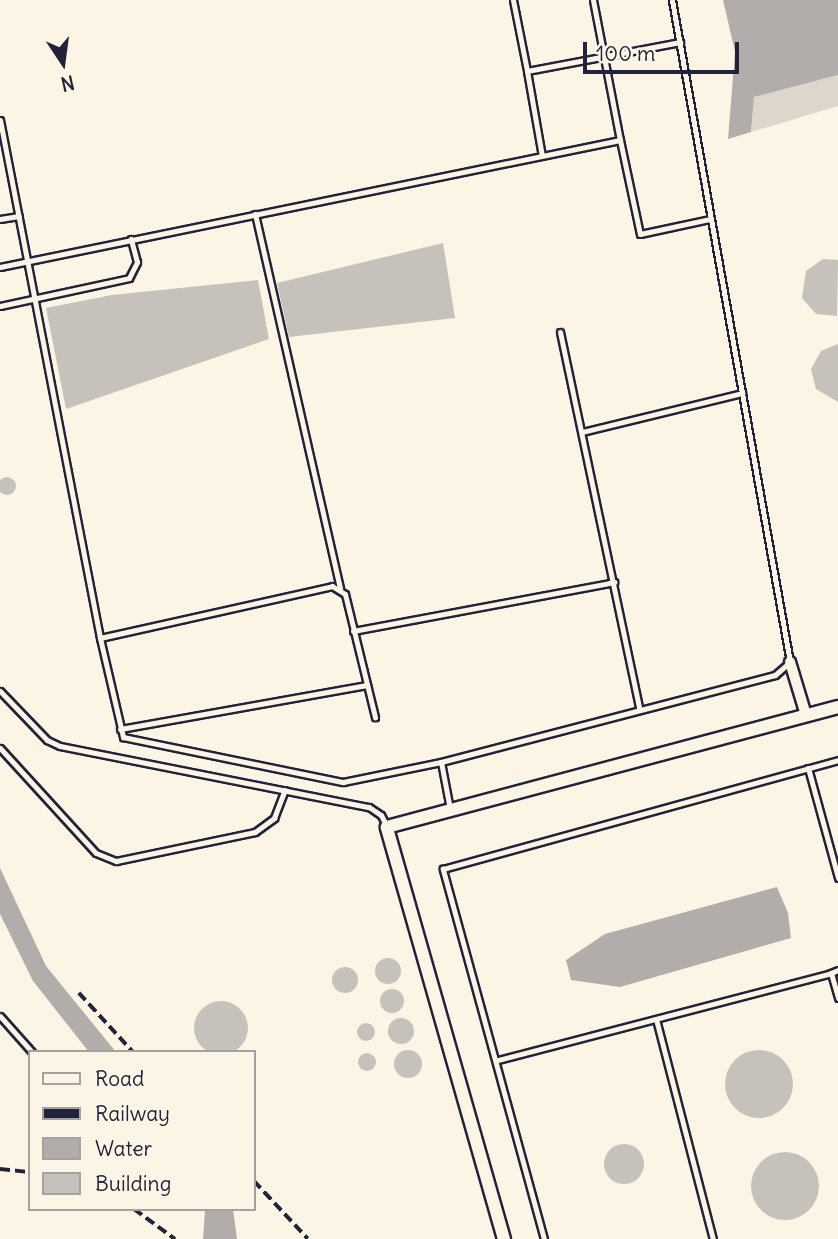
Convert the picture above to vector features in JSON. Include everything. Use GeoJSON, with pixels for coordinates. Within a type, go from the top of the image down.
{"type":"FeatureCollection","features":[{"type":"Feature","properties":{"kind":"street"},"geometry":{"type":"LineString","coordinates":[[790,662],[806,715]]}},
{"type":"Feature","properties":{"kind":"street"},"geometry":{"type":"LineString","coordinates":[[504,1239],[387,827],[838,707]]}},
{"type":"Feature","properties":{"kind":"lane"},"geometry":{"type":"LineString","coordinates":[[513,0],[542,156]]}},
{"type":"Feature","properties":{"kind":"lane"},"geometry":{"type":"LineString","coordinates":[[593,0],[640,234],[710,219]]}},
{"type":"Feature","properties":{"kind":"lane"},"geometry":{"type":"LineString","coordinates":[[0,120],[120,729],[130,741],[343,782],[441,762],[775,675],[790,662],[672,0]]}},
{"type":"Feature","properties":{"kind":"lane"},"geometry":{"type":"LineString","coordinates":[[527,71],[680,42]]}},
{"type":"Feature","properties":{"kind":"lane"},"geometry":{"type":"LineString","coordinates":[[0,267],[620,140]]}},
{"type":"Feature","properties":{"kind":"lane"},"geometry":{"type":"LineString","coordinates":[[255,214],[340,588],[375,718]]}},
{"type":"Feature","properties":{"kind":"lane"},"geometry":{"type":"LineString","coordinates":[[0,219],[19,216]]}},
{"type":"Feature","properties":{"kind":"lane"},"geometry":{"type":"LineString","coordinates":[[0,306],[129,278],[137,262],[131,239]]}},
{"type":"Feature","properties":{"kind":"lane"},"geometry":{"type":"LineString","coordinates":[[560,332],[640,710]]}},
{"type":"Feature","properties":{"kind":"lane"},"geometry":{"type":"LineString","coordinates":[[582,432],[742,393]]}},
{"type":"Feature","properties":{"kind":"lane"},"geometry":{"type":"LineString","coordinates":[[353,631],[614,582]]}},
{"type":"Feature","properties":{"kind":"lane"},"geometry":{"type":"LineString","coordinates":[[100,638],[332,586],[340,588]]}},
{"type":"Feature","properties":{"kind":"lane"},"geometry":{"type":"LineString","coordinates":[[120,729],[367,685]]}},
{"type":"Feature","properties":{"kind":"lane"},"geometry":{"type":"LineString","coordinates":[[0,691],[47,740],[60,746],[369,807],[387,827]]}},
{"type":"Feature","properties":{"kind":"lane"},"geometry":{"type":"LineString","coordinates":[[0,748],[96,853],[116,861],[255,832],[274,818],[285,790]]}},
{"type":"Feature","properties":{"kind":"lane"},"geometry":{"type":"LineString","coordinates":[[544,1239],[498,1060],[443,869],[838,760]]}},
{"type":"Feature","properties":{"kind":"lane"},"geometry":{"type":"LineString","coordinates":[[441,762],[450,809]]}},
{"type":"Feature","properties":{"kind":"lane"},"geometry":{"type":"LineString","coordinates":[[808,768],[838,878]]}},
{"type":"Feature","properties":{"kind":"lane"},"geometry":{"type":"LineString","coordinates":[[498,1060],[838,970]]}},
{"type":"Feature","properties":{"kind":"lane"},"geometry":{"type":"LineString","coordinates":[[831,973],[838,998]]}},
{"type":"Feature","properties":{"kind":"lane"},"geometry":{"type":"LineString","coordinates":[[0,1016],[30,1050]]}},
{"type":"Feature","properties":{"kind":"lane"},"geometry":{"type":"LineString","coordinates":[[656,1019],[713,1239]]}},
{"type":"Feature","properties":{"kind":"shaded area"},"geometry":{"type":"Polygon","coordinates":[[[838,75],[838,106],[751,132],[754,97],[838,75]]]}},
{"type":"Feature","properties":{"kind":"water"},"geometry":{"type":"Polygon","coordinates":[[[723,0],[838,0],[838,75],[754,97],[751,132],[728,139],[735,52],[723,0]]]}},
{"type":"Feature","properties":{"kind":"water"},"geometry":{"type":"Polygon","coordinates":[[[0,868],[46,966],[114,1050],[87,1050],[33,981],[0,914],[0,868]]]}},
{"type":"Feature","properties":{"kind":"water"},"geometry":{"type":"Polygon","coordinates":[[[777,887],[788,913],[791,938],[620,987],[571,980],[566,960],[605,934],[777,887]]]}},
{"type":"Feature","properties":{"kind":"water"},"geometry":{"type":"Polygon","coordinates":[[[205,1211],[233,1211],[237,1239],[203,1239],[205,1211]]]}},
{"type":"Feature","properties":{"kind":"building"},"geometry":{"type":"Polygon","coordinates":[[[443,243],[455,318],[289,337],[277,283],[443,243]]]}},
{"type":"Feature","properties":{"kind":"building"},"geometry":{"type":"Polygon","coordinates":[[[823,259],[838,260],[837,316],[816,314],[802,298],[806,271],[823,259]]]}},
{"type":"Feature","properties":{"kind":"building"},"geometry":{"type":"Polygon","coordinates":[[[258,280],[269,339],[66,409],[46,308],[112,295],[258,280]]]}},
{"type":"Feature","properties":{"kind":"building"},"geometry":{"type":"Polygon","coordinates":[[[838,344],[838,402],[816,389],[811,369],[821,351],[838,344]]]}},
{"type":"Feature","properties":{"kind":"building"},"geometry":{"type":"Polygon","coordinates":[[[4,478],[10,478],[15,483],[15,489],[10,494],[4,494],[-1,489],[-1,483],[4,478]]]}},
{"type":"Feature","properties":{"kind":"building"},"geometry":{"type":"Polygon","coordinates":[[[388,958],[397,962],[401,971],[397,980],[388,984],[379,980],[375,971],[379,962],[388,958]]]}},
{"type":"Feature","properties":{"kind":"building"},"geometry":{"type":"Polygon","coordinates":[[[345,967],[354,971],[358,980],[354,989],[345,993],[336,989],[332,980],[336,971],[345,967]]]}},
{"type":"Feature","properties":{"kind":"building"},"geometry":{"type":"Polygon","coordinates":[[[392,989],[401,992],[404,1001],[401,1010],[392,1013],[383,1010],[380,1001],[383,992],[392,989]]]}},
{"type":"Feature","properties":{"kind":"building"},"geometry":{"type":"Polygon","coordinates":[[[216,1001],[236,1005],[244,1013],[248,1023],[244,1043],[237,1050],[205,1050],[194,1033],[198,1013],[206,1005],[216,1001]]]}},
{"type":"Feature","properties":{"kind":"building"},"geometry":{"type":"Polygon","coordinates":[[[401,1018],[410,1022],[414,1031],[410,1040],[401,1044],[392,1040],[388,1031],[392,1022],[401,1018]]]}},
{"type":"Feature","properties":{"kind":"building"},"geometry":{"type":"Polygon","coordinates":[[[366,1023],[372,1026],[375,1032],[372,1038],[366,1041],[360,1038],[357,1032],[360,1026],[366,1023]]]}},
{"type":"Feature","properties":{"kind":"building"},"geometry":{"type":"Polygon","coordinates":[[[408,1050],[418,1054],[422,1064],[418,1074],[408,1078],[398,1074],[394,1064],[398,1054],[408,1050]]]}},
{"type":"Feature","properties":{"kind":"building"},"geometry":{"type":"Polygon","coordinates":[[[759,1050],[772,1052],[783,1060],[791,1071],[791,1097],[783,1108],[772,1116],[759,1118],[746,1116],[735,1108],[727,1097],[725,1084],[727,1071],[735,1060],[746,1052],[759,1050]]]}},
{"type":"Feature","properties":{"kind":"building"},"geometry":{"type":"Polygon","coordinates":[[[367,1053],[373,1056],[376,1062],[373,1068],[367,1071],[361,1068],[358,1062],[361,1056],[367,1053]]]}},
{"type":"Feature","properties":{"kind":"building"},"geometry":{"type":"Polygon","coordinates":[[[624,1144],[632,1145],[638,1150],[643,1156],[643,1172],[638,1178],[632,1183],[624,1184],[616,1183],[610,1178],[605,1172],[604,1164],[605,1156],[610,1150],[616,1145],[624,1144]]]}},
{"type":"Feature","properties":{"kind":"building"},"geometry":{"type":"Polygon","coordinates":[[[792,1152],[813,1167],[819,1179],[817,1199],[809,1210],[792,1220],[778,1220],[761,1210],[753,1199],[751,1179],[761,1162],[772,1154],[792,1152]]]}},
{"type":"Feature","properties":{"kind":"railway"},"geometry":{"type":"LineString","coordinates":[[79,993],[131,1050]]}},
{"type":"Feature","properties":{"kind":"railway"},"geometry":{"type":"LineString","coordinates":[[0,1169],[28,1172]]}},
{"type":"Feature","properties":{"kind":"railway"},"geometry":{"type":"LineString","coordinates":[[256,1183],[308,1239]]}},
{"type":"Feature","properties":{"kind":"railway"},"geometry":{"type":"LineString","coordinates":[[137,1211],[175,1239]]}}]}
